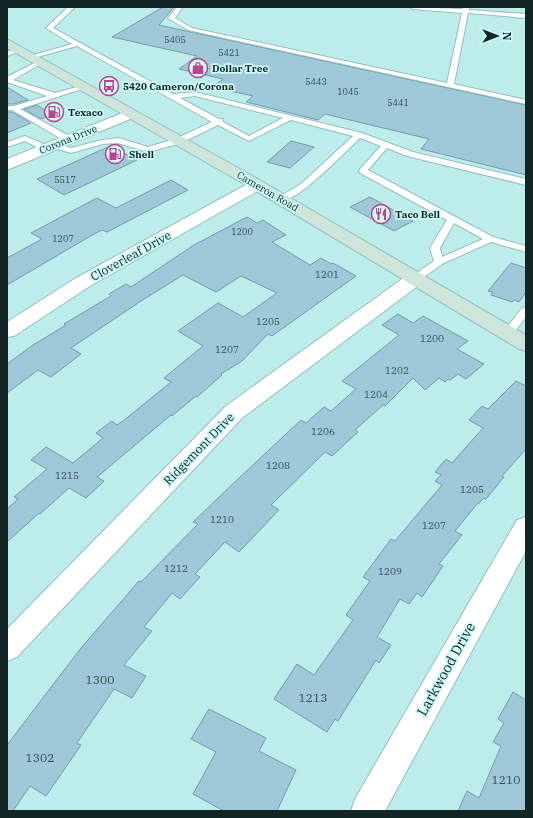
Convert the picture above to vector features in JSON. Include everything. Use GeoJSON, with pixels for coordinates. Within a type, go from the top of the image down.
{"type":"FeatureCollection","features":[{"type":"Feature","properties":{"kind":"main road","name":"Cameron Road"},"geometry":{"type":"LineString","coordinates":[[21,53],[282,199],[526,344]]}},
{"type":"Feature","properties":{"kind":"street","name":"Corona Drive"},"geometry":{"type":"LineString","coordinates":[[7,165],[130,114]]}},
{"type":"Feature","properties":{"kind":"street","name":"Cloverleaf Drive"},"geometry":{"type":"LineString","coordinates":[[7,331],[84,282],[257,185]]}},
{"type":"Feature","properties":{"kind":"street","name":"Ridgemont Drive"},"geometry":{"type":"LineString","coordinates":[[7,648],[234,412],[416,278]]}},
{"type":"Feature","properties":{"kind":"street","name":"Larkwood Drive"},"geometry":{"type":"LineString","coordinates":[[367,811],[526,527]]}},
{"type":"Feature","properties":{"kind":"lane"},"geometry":{"type":"LineString","coordinates":[[72,7],[49,28],[220,121],[249,139],[290,118]]}},
{"type":"Feature","properties":{"kind":"lane"},"geometry":{"type":"LineString","coordinates":[[180,7],[171,18],[190,29],[526,102]]}},
{"type":"Feature","properties":{"kind":"lane"},"geometry":{"type":"LineString","coordinates":[[413,7],[466,9],[526,16]]}},
{"type":"Feature","properties":{"kind":"lane"},"geometry":{"type":"LineString","coordinates":[[450,85],[466,9]]}},
{"type":"Feature","properties":{"kind":"lane"},"geometry":{"type":"LineString","coordinates":[[55,96],[7,80],[21,53],[78,44]]}},
{"type":"Feature","properties":{"kind":"lane"},"geometry":{"type":"LineString","coordinates":[[11,108],[84,87]]}},
{"type":"Feature","properties":{"kind":"lane"},"geometry":{"type":"LineString","coordinates":[[174,96],[195,94],[359,135],[410,154],[526,182]]}},
{"type":"Feature","properties":{"kind":"lane"},"geometry":{"type":"LineString","coordinates":[[11,108],[68,139]]}},
{"type":"Feature","properties":{"kind":"lane"},"geometry":{"type":"LineString","coordinates":[[7,146],[25,138],[49,147],[71,151],[102,142],[119,140],[148,150],[178,141],[220,121]]}},
{"type":"Feature","properties":{"kind":"lane"},"geometry":{"type":"LineString","coordinates":[[282,199],[304,186],[359,135]]}},
{"type":"Feature","properties":{"kind":"lane"},"geometry":{"type":"LineString","coordinates":[[386,145],[363,171],[490,239],[526,249]]}},
{"type":"Feature","properties":{"kind":"lane"},"geometry":{"type":"LineString","coordinates":[[439,262],[435,248],[452,219]]}},
{"type":"Feature","properties":{"kind":"lane"},"geometry":{"type":"LineString","coordinates":[[416,278],[439,262],[490,239]]}},
{"type":"Feature","properties":{"kind":"lane"},"geometry":{"type":"LineString","coordinates":[[508,333],[526,310]]}},
{"type":"Feature","properties":{"kind":"building"},"geometry":{"type":"Polygon","coordinates":[[[163,7],[174,7],[159,25],[526,105],[526,175],[421,149],[429,139],[325,114],[318,120],[246,102],[253,96],[212,87],[223,79],[179,69],[197,56],[112,37],[163,7]]]}},
{"type":"Feature","properties":{"kind":"building"},"geometry":{"type":"Polygon","coordinates":[[[7,87],[28,100],[14,104],[7,104],[7,87]]]}},
{"type":"Feature","properties":{"kind":"building"},"geometry":{"type":"Polygon","coordinates":[[[37,105],[52,115],[41,119],[24,109],[37,105]]]}},
{"type":"Feature","properties":{"kind":"building"},"geometry":{"type":"Polygon","coordinates":[[[7,112],[12,112],[31,123],[7,133],[7,112]]]}},
{"type":"Feature","properties":{"kind":"building"},"geometry":{"type":"Polygon","coordinates":[[[291,141],[314,147],[290,168],[267,162],[291,141]]]}},
{"type":"Feature","properties":{"kind":"building"},"geometry":{"type":"Polygon","coordinates":[[[110,146],[137,160],[64,195],[37,179],[110,146]]]}},
{"type":"Feature","properties":{"kind":"building"},"geometry":{"type":"Polygon","coordinates":[[[171,180],[188,190],[107,232],[102,230],[94,234],[7,285],[7,258],[42,239],[31,233],[97,198],[116,208],[171,180]]]}},
{"type":"Feature","properties":{"kind":"building","name":"Taco Bell"},"geometry":{"type":"Polygon","coordinates":[[[370,197],[413,221],[394,231],[350,207],[370,197]]]}},
{"type":"Feature","properties":{"kind":"building"},"geometry":{"type":"Polygon","coordinates":[[[247,217],[257,223],[263,220],[286,235],[272,242],[310,265],[321,258],[356,276],[272,336],[268,334],[242,361],[221,374],[222,375],[197,397],[196,396],[172,416],[171,415],[97,477],[104,481],[86,498],[69,488],[7,542],[7,509],[18,499],[14,497],[47,469],[31,460],[46,447],[73,463],[103,438],[96,433],[112,421],[117,425],[123,421],[171,382],[164,378],[203,346],[178,331],[218,303],[243,317],[277,293],[241,276],[216,292],[183,275],[71,348],[81,354],[51,377],[38,370],[7,393],[7,364],[33,345],[66,325],[64,324],[111,296],[109,294],[126,284],[131,287],[194,245],[247,217]]]}},
{"type":"Feature","properties":{"kind":"building"},"geometry":{"type":"Polygon","coordinates":[[[511,263],[526,268],[526,292],[519,302],[514,300],[512,302],[491,295],[493,292],[488,291],[511,263]]]}},
{"type":"Feature","properties":{"kind":"building"},"geometry":{"type":"Polygon","coordinates":[[[398,314],[413,323],[423,316],[468,341],[457,349],[484,364],[466,379],[458,374],[445,382],[439,378],[425,390],[413,378],[385,406],[383,405],[355,430],[358,432],[332,456],[325,452],[271,505],[279,510],[239,552],[225,542],[195,574],[200,577],[180,599],[172,593],[144,627],[152,631],[124,665],[146,676],[132,698],[114,689],[77,743],[81,745],[46,796],[30,786],[13,811],[7,811],[7,745],[81,648],[139,581],[141,582],[198,524],[193,522],[239,478],[301,420],[306,423],[324,407],[331,411],[356,389],[342,381],[399,335],[382,325],[398,314]]]}},
{"type":"Feature","properties":{"kind":"building"},"geometry":{"type":"Polygon","coordinates":[[[516,381],[526,386],[526,449],[502,476],[504,477],[486,499],[484,498],[477,504],[455,531],[462,535],[439,564],[443,566],[422,597],[417,593],[409,604],[400,599],[377,637],[391,645],[379,663],[376,660],[338,721],[335,719],[327,732],[274,699],[297,664],[314,675],[353,620],[346,615],[370,581],[363,577],[391,539],[395,541],[442,485],[435,481],[441,475],[435,472],[446,459],[452,463],[483,428],[469,420],[482,406],[488,409],[516,381]]]}},
{"type":"Feature","properties":{"kind":"building"},"geometry":{"type":"Polygon","coordinates":[[[513,692],[526,700],[526,811],[458,811],[467,791],[479,798],[501,746],[493,742],[504,723],[498,719],[513,692]]]}},
{"type":"Feature","properties":{"kind":"building"},"geometry":{"type":"Polygon","coordinates":[[[209,709],[266,738],[259,751],[296,770],[277,811],[224,811],[193,794],[216,752],[191,739],[209,709]]]}},
{"type":"Feature","properties":{"kind":"place","name":"Dollar Tree"},"geometry":{"type":"Point","coordinates":[198,68]}},
{"type":"Feature","properties":{"kind":"place","name":"5420 Cameron/Corona"},"geometry":{"type":"Point","coordinates":[109,86]}},
{"type":"Feature","properties":{"kind":"place","name":"Texaco"},"geometry":{"type":"Point","coordinates":[54,112]}},
{"type":"Feature","properties":{"kind":"place","name":"Shell"},"geometry":{"type":"Point","coordinates":[115,154]}},
{"type":"Feature","properties":{"kind":"place","name":"Taco Bell"},"geometry":{"type":"Point","coordinates":[381,214]}}]}
